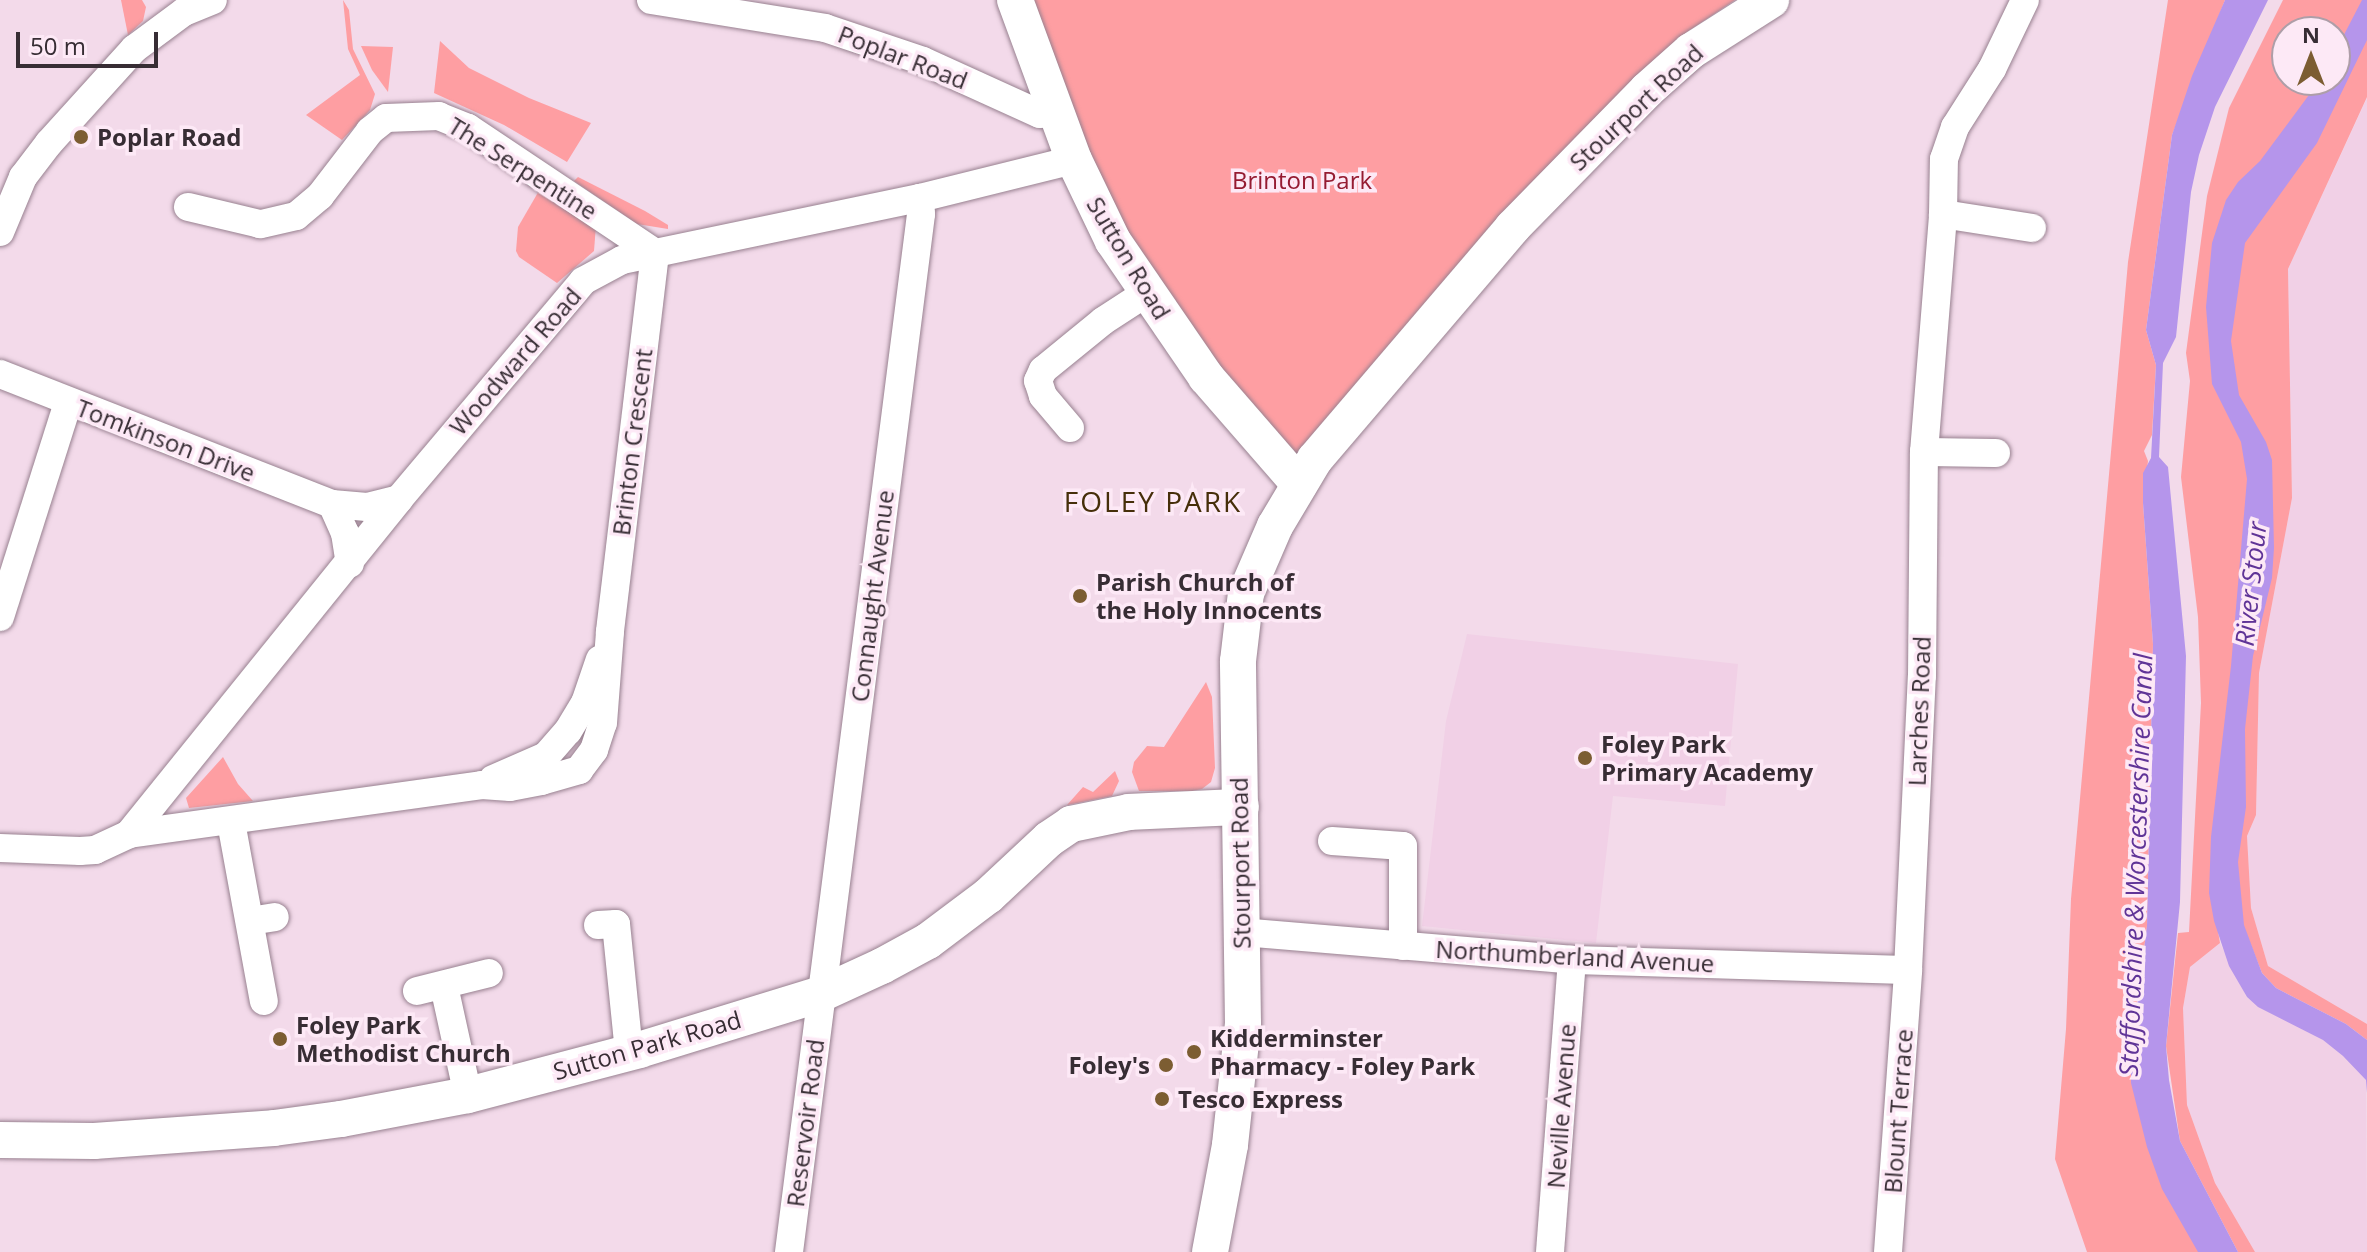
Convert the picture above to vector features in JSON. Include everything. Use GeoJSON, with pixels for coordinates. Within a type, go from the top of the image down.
{"type":"FeatureCollection","features":[{"type":"Feature","properties":{"kind":"main road","name":"Sutton Road"},"geometry":{"type":"LineString","coordinates":[[1015,0],[1074,160],[1113,241],[1206,377],[1299,484]]}},
{"type":"Feature","properties":{"kind":"main road","name":"Stourport Road"},"geometry":{"type":"LineString","coordinates":[[1210,1252],[1243,1024],[1241,807],[1236,693],[1243,607],[1275,526],[1299,484],[1404,353],[1512,228],[1680,61],[1726,26],[1771,0]]}},
{"type":"Feature","properties":{"kind":"main road","name":"Sutton Park Road"},"geometry":{"type":"LineString","coordinates":[[0,1140],[94,1141],[274,1128],[380,1113],[468,1095],[629,1053],[821,994],[928,941],[988,896],[1041,846],[1071,824],[1129,812],[1241,807]]}},
{"type":"Feature","properties":{"kind":"street"},"geometry":{"type":"LineString","coordinates":[[0,232],[23,177],[49,143],[134,49],[177,6],[213,0]]}},
{"type":"Feature","properties":{"kind":"street","name":"Poplar Road"},"geometry":{"type":"LineString","coordinates":[[651,0],[727,6],[825,28],[873,42],[1036,112],[1055,112]]}},
{"type":"Feature","properties":{"kind":"street","name":"Larches Road"},"geometry":{"type":"LineString","coordinates":[[1908,970],[1922,676],[1924,452],[1943,214],[1944,159],[1955,127],[1992,69],[2025,0]]}},
{"type":"Feature","properties":{"kind":"street","name":"The Serpentine"},"geometry":{"type":"LineString","coordinates":[[188,207],[260,224],[296,216],[320,196],[370,131],[386,118],[439,116],[468,128],[655,253]]}},
{"type":"Feature","properties":{"kind":"street","name":"Woodward Road"},"geometry":{"type":"LineString","coordinates":[[129,834],[350,564],[399,499],[583,281],[622,260],[920,198],[1074,160]]}},
{"type":"Feature","properties":{"kind":"street","name":"Connaught Avenue"},"geometry":{"type":"LineString","coordinates":[[821,994],[921,214],[920,198]]}},
{"type":"Feature","properties":{"kind":"street"},"geometry":{"type":"LineString","coordinates":[[1943,214],[2032,228]]}},
{"type":"Feature","properties":{"kind":"street","name":"Brinton Crescent"},"geometry":{"type":"LineString","coordinates":[[129,834],[482,785],[546,756],[568,731],[585,703],[610,631],[655,253]]}},
{"type":"Feature","properties":{"kind":"street"},"geometry":{"type":"LineString","coordinates":[[1070,428],[1043,396],[1038,381],[1043,370],[1103,321],[1146,293]]}},
{"type":"Feature","properties":{"kind":"street","name":"Tomkinson Drive"},"geometry":{"type":"LineString","coordinates":[[0,374],[332,504],[367,507],[399,499]]}},
{"type":"Feature","properties":{"kind":"street"},"geometry":{"type":"LineString","coordinates":[[0,617],[68,402]]}},
{"type":"Feature","properties":{"kind":"street"},"geometry":{"type":"LineString","coordinates":[[1924,452],[1996,453]]}},
{"type":"Feature","properties":{"kind":"street"},"geometry":{"type":"LineString","coordinates":[[332,504],[345,533],[350,564]]}},
{"type":"Feature","properties":{"kind":"street"},"geometry":{"type":"LineString","coordinates":[[231,822],[263,919],[264,1001]]}},
{"type":"Feature","properties":{"kind":"street"},"geometry":{"type":"LineString","coordinates":[[0,848],[95,850],[129,834]]}},
{"type":"Feature","properties":{"kind":"street"},"geometry":{"type":"LineString","coordinates":[[1332,841],[1403,846],[1403,946]]}},
{"type":"Feature","properties":{"kind":"street"},"geometry":{"type":"LineString","coordinates":[[615,923],[629,1053]]}},
{"type":"Feature","properties":{"kind":"street","name":"Northumberland Avenue"},"geometry":{"type":"LineString","coordinates":[[1242,932],[1572,960],[1908,970]]}},
{"type":"Feature","properties":{"kind":"street","name":"Neville Avenue"},"geometry":{"type":"LineString","coordinates":[[1550,1252],[1572,960]]}},
{"type":"Feature","properties":{"kind":"street","name":"Blount Terrace"},"geometry":{"type":"LineString","coordinates":[[1888,1252],[1908,970]]}},
{"type":"Feature","properties":{"kind":"street"},"geometry":{"type":"LineString","coordinates":[[468,1095],[430,988],[489,973]]}},
{"type":"Feature","properties":{"kind":"street","name":"Reservoir Road"},"geometry":{"type":"LineString","coordinates":[[789,1252],[821,994]]}},
{"type":"Feature","properties":{"kind":"shaded area"},"geometry":{"type":"Polygon","coordinates":[[[2367,98],[2367,1024],[2268,966],[2251,908],[2247,836],[2256,815],[2259,673],[2292,498],[2288,269],[2367,98]]]}},
{"type":"Feature","properties":{"kind":"shaded area","name":"Foley Park Primary Academy"},"geometry":{"type":"Polygon","coordinates":[[[1467,634],[1738,664],[1725,806],[1613,796],[1596,943],[1422,926],[1446,721],[1467,634]]]}},
{"type":"Feature","properties":{"kind":"shaded area"},"geometry":{"type":"Polygon","coordinates":[[[2220,943],[2247,998],[2323,1040],[2358,1068],[2366,1080],[2367,1252],[2255,1252],[2215,1183],[2187,1105],[2183,1008],[2190,967],[2220,943]]]}},
{"type":"Feature","properties":{"kind":"green space"},"geometry":{"type":"Polygon","coordinates":[[[121,0],[142,0],[146,7],[143,21],[128,35],[121,0]]]}},
{"type":"Feature","properties":{"kind":"green space"},"geometry":{"type":"Polygon","coordinates":[[[343,0],[349,10],[353,49],[375,94],[370,110],[342,140],[306,115],[360,75],[348,49],[343,0]]]}},
{"type":"Feature","properties":{"kind":"green space","name":"Brinton Park"},"geometry":{"type":"Polygon","coordinates":[[[1021,0],[1735,0],[1687,32],[1506,221],[1290,470],[1121,234],[1021,0]]]}},
{"type":"Feature","properties":{"kind":"green space"},"geometry":{"type":"Polygon","coordinates":[[[2168,0],[2225,0],[2172,135],[2146,330],[2156,365],[2152,435],[2144,451],[2148,461],[2143,503],[2153,644],[2147,926],[2134,1027],[2220,1252],[2087,1252],[2055,1159],[2066,1029],[2071,899],[2128,262],[2168,0]]]}},
{"type":"Feature","properties":{"kind":"green space"},"geometry":{"type":"Polygon","coordinates":[[[2283,0],[2367,0],[2367,97],[2288,269],[2292,498],[2259,673],[2256,815],[2247,836],[2251,908],[2268,966],[2367,1024],[2367,1040],[2346,1024],[2276,988],[2262,973],[2245,930],[2218,931],[2220,943],[2190,967],[2183,1008],[2187,1105],[2215,1183],[2255,1252],[2238,1252],[2180,1141],[2166,1046],[2178,933],[2189,932],[2201,703],[2198,617],[2181,477],[2190,381],[2186,353],[2207,196],[2229,108],[2271,24],[2271,96],[2351,96],[2351,16],[2275,16],[2283,0]]]}},
{"type":"Feature","properties":{"kind":"green space"},"geometry":{"type":"Polygon","coordinates":[[[440,41],[469,68],[529,98],[591,123],[567,162],[504,125],[434,93],[440,41]]]}},
{"type":"Feature","properties":{"kind":"green space"},"geometry":{"type":"Polygon","coordinates":[[[361,46],[393,47],[388,92],[372,70],[361,46]]]}},
{"type":"Feature","properties":{"kind":"green space"},"geometry":{"type":"Polygon","coordinates":[[[578,177],[645,211],[668,225],[668,229],[637,224],[574,181],[578,177]]]}},
{"type":"Feature","properties":{"kind":"green space"},"geometry":{"type":"Polygon","coordinates":[[[540,189],[596,225],[594,251],[557,283],[519,257],[516,251],[518,227],[540,189]]]}},
{"type":"Feature","properties":{"kind":"green space"},"geometry":{"type":"Polygon","coordinates":[[[1206,682],[1212,697],[1215,768],[1211,782],[1202,789],[1192,791],[1139,791],[1132,772],[1134,762],[1147,746],[1164,747],[1206,682]]]}},
{"type":"Feature","properties":{"kind":"green space"},"geometry":{"type":"Polygon","coordinates":[[[223,757],[238,784],[253,801],[189,808],[186,798],[223,757]]]}},
{"type":"Feature","properties":{"kind":"green space"},"geometry":{"type":"Polygon","coordinates":[[[1115,771],[1119,781],[1112,796],[1067,805],[1083,787],[1093,792],[1115,771]]]}},
{"type":"Feature","properties":{"kind":"water"},"geometry":{"type":"Polygon","coordinates":[[[2225,0],[2268,0],[2215,107],[2199,155],[2191,192],[2176,337],[2163,363],[2159,457],[2168,467],[2186,656],[2180,902],[2166,1046],[2169,1080],[2180,1141],[2238,1252],[2198,1252],[2162,1189],[2147,1147],[2131,1083],[2131,1054],[2147,926],[2153,644],[2143,473],[2151,458],[2156,365],[2146,330],[2172,135],[2192,76],[2225,0]]]}},
{"type":"Feature","properties":{"kind":"water"},"geometry":{"type":"Polygon","coordinates":[[[2362,0],[2367,0],[2367,40],[2351,73],[2351,21],[2362,0]]]}},
{"type":"Feature","properties":{"kind":"water","name":"River Stour"},"geometry":{"type":"Polygon","coordinates":[[[2308,96],[2340,96],[2317,143],[2245,243],[2231,341],[2239,395],[2266,442],[2272,460],[2274,548],[2272,578],[2253,656],[2245,729],[2246,807],[2238,862],[2244,925],[2262,973],[2276,988],[2346,1024],[2367,1040],[2367,1093],[2366,1080],[2323,1040],[2258,1007],[2247,997],[2229,966],[2214,921],[2209,893],[2211,837],[2231,666],[2247,479],[2241,442],[2212,384],[2206,307],[2212,243],[2226,200],[2238,182],[2260,161],[2308,96]]]}},
{"type":"Feature","properties":{"kind":"place","name":"Poplar Road"},"geometry":{"type":"Point","coordinates":[81,137]}},
{"type":"Feature","properties":{"kind":"place","name":"Parish Church of the Holy Innocents"},"geometry":{"type":"Point","coordinates":[1080,596]}},
{"type":"Feature","properties":{"kind":"place","name":"Foley Park Primary Academy"},"geometry":{"type":"Point","coordinates":[1585,758]}},
{"type":"Feature","properties":{"kind":"place","name":"Foley Park Methodist Church"},"geometry":{"type":"Point","coordinates":[280,1039]}},
{"type":"Feature","properties":{"kind":"place","name":"Kidderminster Pharmacy - Foley Park"},"geometry":{"type":"Point","coordinates":[1194,1052]}},
{"type":"Feature","properties":{"kind":"place","name":"Foley's"},"geometry":{"type":"Point","coordinates":[1166,1065]}},
{"type":"Feature","properties":{"kind":"place","name":"Tesco Express"},"geometry":{"type":"Point","coordinates":[1162,1099]}},
{"type":"Feature","properties":{"kind":"district","name":"FOLEY PARK"},"geometry":{"type":"Point","coordinates":[1153,501]}},
{"type":"Feature","properties":{"kind":"water label","name":"Staffordshire & Worcestershire Canal"},"geometry":{"type":"Point","coordinates":[2136,865]}}]}
